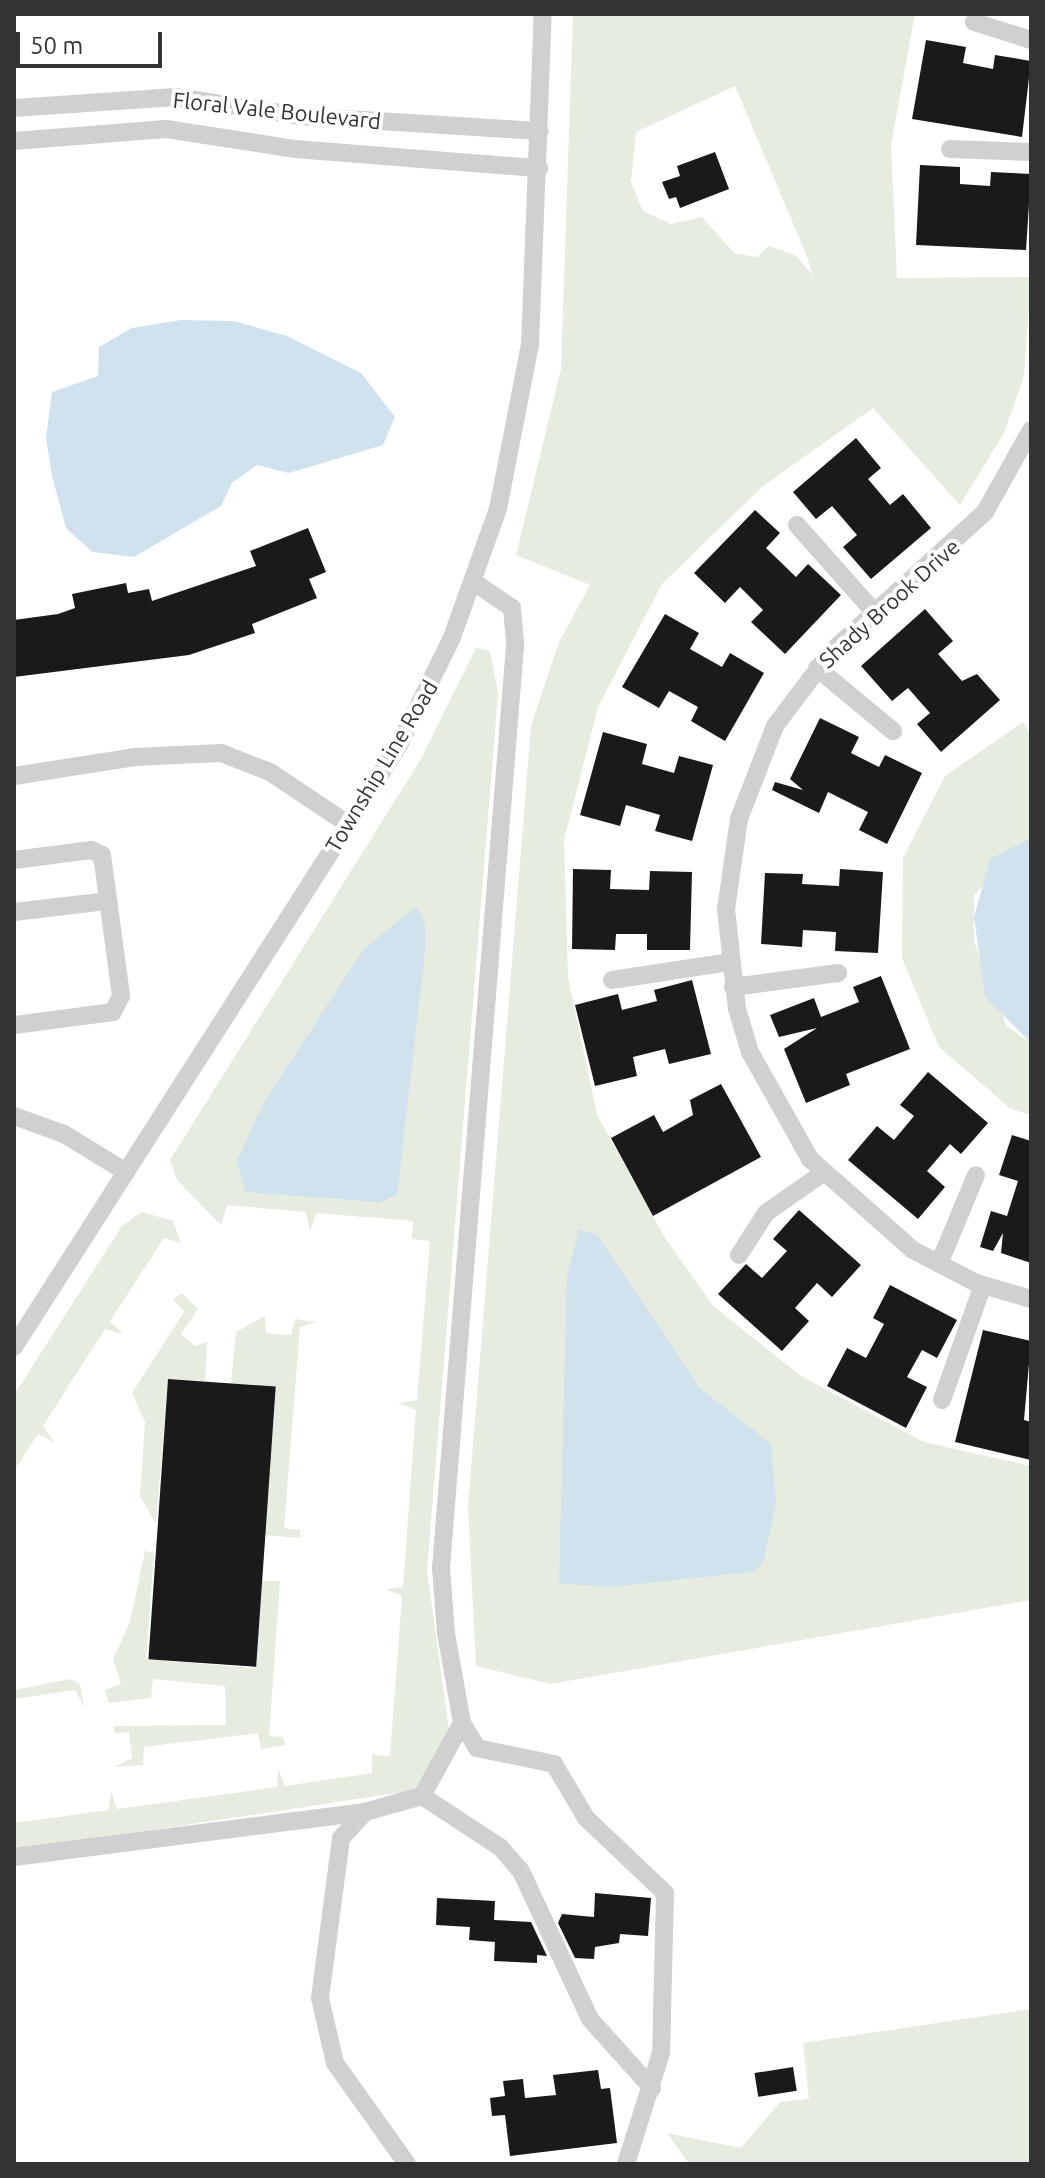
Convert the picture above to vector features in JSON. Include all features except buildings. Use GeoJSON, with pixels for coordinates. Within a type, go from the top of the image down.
{"type":"FeatureCollection","features":[{"type":"Feature","properties":{"kind":"street","name":"Township Line Road"},"geometry":{"type":"LineString","coordinates":[[14,1347],[416,715],[474,582],[513,453],[530,345],[543,14]]}},
{"type":"Feature","properties":{"kind":"street"},"geometry":{"type":"LineString","coordinates":[[974,22],[1031,40]]}},
{"type":"Feature","properties":{"kind":"street","name":"Floral Vale Boulevard"},"geometry":{"type":"LineString","coordinates":[[14,108],[176,97],[300,116],[540,131]]}},
{"type":"Feature","properties":{"kind":"street","name":"Floral Vale Boulevard"},"geometry":{"type":"LineString","coordinates":[[14,141],[166,129],[295,149],[539,168]]}},
{"type":"Feature","properties":{"kind":"street"},"geometry":{"type":"LineString","coordinates":[[950,149],[1031,152]]}},
{"type":"Feature","properties":{"kind":"street","name":"Shady Brook Drive"},"geometry":{"type":"LineString","coordinates":[[1030,433],[985,512],[817,668],[775,726],[748,787],[728,870],[729,962],[750,1052],[780,1112],[823,1173],[858,1207],[939,1264],[983,1285],[1031,1299]]}},
{"type":"Feature","properties":{"kind":"street"},"geometry":{"type":"LineString","coordinates":[[797,525],[876,614]]}},
{"type":"Feature","properties":{"kind":"street"},"geometry":{"type":"LineString","coordinates":[[474,582],[512,608],[515,646],[441,1568],[462,1723],[477,1748],[554,1764],[586,1818],[665,1893],[662,2038],[652,2088],[626,2164]]}},
{"type":"Feature","properties":{"kind":"street"},"geometry":{"type":"LineString","coordinates":[[817,668],[893,731]]}},
{"type":"Feature","properties":{"kind":"street"},"geometry":{"type":"LineString","coordinates":[[14,776],[135,757],[221,753],[270,772],[348,824]]}},
{"type":"Feature","properties":{"kind":"street"},"geometry":{"type":"LineString","coordinates":[[14,860],[91,850],[102,855],[121,996],[113,1012],[14,1025]]}},
{"type":"Feature","properties":{"kind":"street"},"geometry":{"type":"LineString","coordinates":[[14,912],[108,901]]}},
{"type":"Feature","properties":{"kind":"street"},"geometry":{"type":"LineString","coordinates":[[612,980],[729,962]]}},
{"type":"Feature","properties":{"kind":"street"},"geometry":{"type":"LineString","coordinates":[[733,987],[838,973]]}},
{"type":"Feature","properties":{"kind":"street"},"geometry":{"type":"LineString","coordinates":[[14,1116],[64,1134],[126,1172]]}},
{"type":"Feature","properties":{"kind":"street"},"geometry":{"type":"LineString","coordinates":[[739,1255],[766,1213],[823,1173]]}},
{"type":"Feature","properties":{"kind":"street"},"geometry":{"type":"LineString","coordinates":[[939,1264],[976,1175]]}},
{"type":"Feature","properties":{"kind":"street"},"geometry":{"type":"LineString","coordinates":[[942,1400],[983,1285]]}},
{"type":"Feature","properties":{"kind":"street"},"geometry":{"type":"LineString","coordinates":[[14,1857],[365,1812],[422,1796],[462,1723]]}},
{"type":"Feature","properties":{"kind":"street"},"geometry":{"type":"LineString","coordinates":[[422,1796],[500,1847],[521,1871],[590,2019],[652,2088]]}},
{"type":"Feature","properties":{"kind":"street"},"geometry":{"type":"LineString","coordinates":[[365,1812],[341,1838],[320,1998],[335,2063],[407,2164]]}},
{"type":"Feature","properties":{"kind":"shaded area"},"geometry":{"type":"Polygon","coordinates":[[[573,14],[915,14],[891,145],[897,278],[1031,277],[1024,376],[1004,433],[960,505],[873,408],[762,487],[662,584],[598,707],[564,841],[568,977],[597,1115],[664,1236],[713,1306],[801,1376],[924,1442],[1031,1466],[1031,1600],[550,1684],[476,1666],[468,1507],[531,726],[559,642],[590,585],[516,555],[561,369],[573,14]],[[735,86],[636,132],[631,182],[643,211],[671,224],[702,217],[734,253],[757,257],[769,246],[795,255],[813,275],[735,86]]]}},
{"type":"Feature","properties":{"kind":"shaded area"},"geometry":{"type":"Polygon","coordinates":[[[476,648],[490,651],[498,694],[427,1571],[450,1737],[424,1783],[410,1791],[14,1851],[14,1823],[109,1810],[111,1791],[117,1809],[277,1787],[278,1769],[285,1786],[372,1773],[372,1755],[390,1756],[402,1596],[385,1589],[403,1587],[416,1410],[398,1403],[417,1400],[430,1241],[412,1239],[413,1221],[316,1213],[310,1232],[306,1212],[227,1205],[221,1225],[177,1180],[170,1160],[421,759],[476,648]]]}},
{"type":"Feature","properties":{"kind":"shaded area"},"geometry":{"type":"Polygon","coordinates":[[[1023,722],[1031,735],[1031,838],[974,895],[974,942],[1007,1026],[1031,1043],[1031,1115],[1011,1109],[939,1047],[902,958],[903,858],[945,776],[1023,722]]]}},
{"type":"Feature","properties":{"kind":"shaded area"},"geometry":{"type":"Polygon","coordinates":[[[142,1212],[173,1221],[181,1243],[164,1238],[110,1321],[123,1334],[105,1329],[43,1426],[54,1442],[38,1434],[14,1471],[14,1395],[122,1226],[142,1212]]]}},
{"type":"Feature","properties":{"kind":"shaded area"},"geometry":{"type":"Polygon","coordinates":[[[182,1293],[198,1309],[181,1334],[195,1346],[207,1342],[205,1381],[168,1379],[156,1524],[140,1496],[145,1422],[132,1393],[184,1312],[173,1299],[182,1293]]]}},
{"type":"Feature","properties":{"kind":"shaded area"},"geometry":{"type":"Polygon","coordinates":[[[265,1316],[266,1333],[291,1335],[295,1319],[317,1322],[300,1327],[284,1528],[300,1530],[301,1538],[264,1535],[276,1388],[231,1384],[236,1332],[265,1316]]]}},
{"type":"Feature","properties":{"kind":"shaded area"},"geometry":{"type":"Polygon","coordinates":[[[145,1551],[154,1553],[146,1659],[253,1668],[261,1581],[280,1581],[269,1736],[283,1737],[285,1745],[261,1749],[258,1733],[144,1747],[143,1765],[115,1767],[132,1758],[129,1732],[115,1733],[113,1726],[226,1725],[225,1686],[153,1679],[151,1698],[109,1703],[105,1690],[121,1684],[113,1659],[130,1622],[145,1551]]]}},
{"type":"Feature","properties":{"kind":"shaded area"},"geometry":{"type":"Polygon","coordinates":[[[70,1679],[80,1684],[84,1707],[75,1690],[14,1699],[14,1690],[70,1679]]]}},
{"type":"Feature","properties":{"kind":"shaded area"},"geometry":{"type":"Polygon","coordinates":[[[1031,2009],[1031,2164],[689,2164],[667,2133],[741,2148],[780,2102],[809,2099],[803,2043],[1031,2009]]]}},
{"type":"Feature","properties":{"kind":"water"},"geometry":{"type":"Polygon","coordinates":[[[181,320],[234,321],[287,336],[361,373],[395,417],[383,445],[289,473],[257,465],[232,483],[221,506],[134,557],[92,552],[66,528],[52,476],[46,438],[52,392],[98,376],[99,347],[132,328],[181,320]]]}},
{"type":"Feature","properties":{"kind":"water"},"geometry":{"type":"Polygon","coordinates":[[[1031,838],[1031,1043],[985,997],[974,917],[990,859],[1031,838]]]}},
{"type":"Feature","properties":{"kind":"water"},"geometry":{"type":"Polygon","coordinates":[[[416,907],[425,923],[425,951],[397,1196],[379,1202],[245,1192],[237,1161],[264,1102],[364,949],[416,907]]]}},
{"type":"Feature","properties":{"kind":"water"},"geometry":{"type":"Polygon","coordinates":[[[579,1229],[597,1235],[701,1389],[771,1444],[776,1503],[763,1563],[752,1572],[608,1587],[559,1583],[567,1276],[579,1229]]]}}]}
